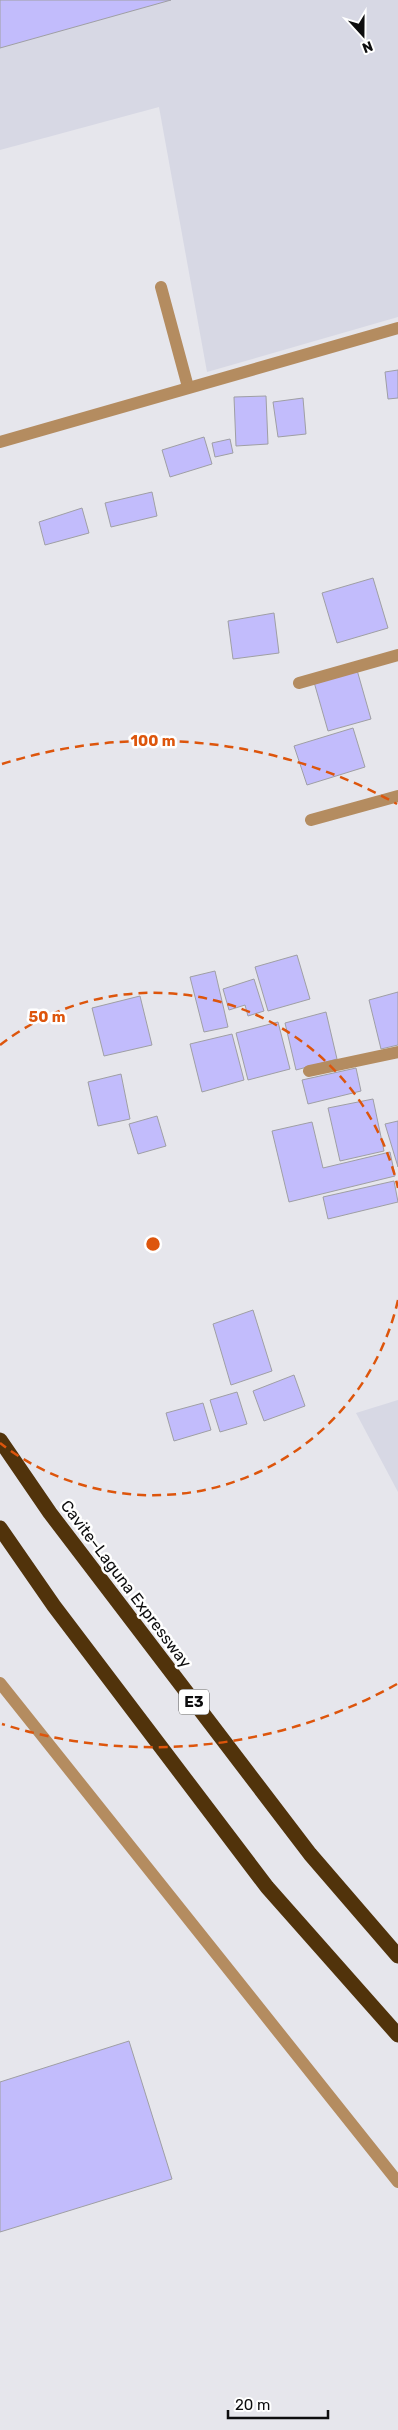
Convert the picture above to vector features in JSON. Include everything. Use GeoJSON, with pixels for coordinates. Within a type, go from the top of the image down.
{"type":"FeatureCollection","features":[{"type":"Feature","properties":{"kind":"highway","name":"Cavite–Laguna Expressway"},"geometry":{"type":"LineString","coordinates":[[0,1440],[50,1513],[310,1854],[398,1956]]}},
{"type":"Feature","properties":{"kind":"highway"},"geometry":{"type":"LineString","coordinates":[[0,1528],[54,1606],[267,1887],[398,2035]]}},
{"type":"Feature","properties":{"kind":"street"},"geometry":{"type":"LineString","coordinates":[[161,286],[188,388]]}},
{"type":"Feature","properties":{"kind":"street"},"geometry":{"type":"LineString","coordinates":[[0,442],[398,328]]}},
{"type":"Feature","properties":{"kind":"street"},"geometry":{"type":"LineString","coordinates":[[299,683],[398,655]]}},
{"type":"Feature","properties":{"kind":"street"},"geometry":{"type":"LineString","coordinates":[[311,820],[398,796]]}},
{"type":"Feature","properties":{"kind":"street"},"geometry":{"type":"LineString","coordinates":[[309,1071],[398,1052]]}},
{"type":"Feature","properties":{"kind":"street"},"geometry":{"type":"LineString","coordinates":[[0,1683],[398,2182]]}},
{"type":"Feature","properties":{"kind":"shaded area"},"geometry":{"type":"Polygon","coordinates":[[[0,0],[398,0],[398,317],[207,372],[159,107],[0,150],[0,0]]]}},
{"type":"Feature","properties":{"kind":"shaded area"},"geometry":{"type":"Polygon","coordinates":[[[398,1400],[398,1492],[356,1413],[398,1400]]]}},
{"type":"Feature","properties":{"kind":"building"},"geometry":{"type":"Polygon","coordinates":[[[0,0],[171,0],[0,48],[0,0]]]}},
{"type":"Feature","properties":{"kind":"building"},"geometry":{"type":"Polygon","coordinates":[[[398,370],[398,398],[388,399],[385,372],[398,370]]]}},
{"type":"Feature","properties":{"kind":"building"},"geometry":{"type":"Polygon","coordinates":[[[266,396],[268,444],[236,446],[234,397],[266,396]]]}},
{"type":"Feature","properties":{"kind":"building"},"geometry":{"type":"Polygon","coordinates":[[[303,398],[306,434],[278,437],[273,402],[303,398]]]}},
{"type":"Feature","properties":{"kind":"building"},"geometry":{"type":"Polygon","coordinates":[[[204,437],[212,464],[170,477],[162,450],[204,437]]]}},
{"type":"Feature","properties":{"kind":"building"},"geometry":{"type":"Polygon","coordinates":[[[230,439],[233,453],[215,457],[212,443],[230,439]]]}},
{"type":"Feature","properties":{"kind":"building"},"geometry":{"type":"Polygon","coordinates":[[[152,492],[157,516],[111,527],[105,503],[152,492]]]}},
{"type":"Feature","properties":{"kind":"building"},"geometry":{"type":"Polygon","coordinates":[[[82,508],[89,533],[45,545],[39,522],[82,508]]]}},
{"type":"Feature","properties":{"kind":"building"},"geometry":{"type":"Polygon","coordinates":[[[373,578],[388,628],[337,643],[322,593],[373,578]]]}},
{"type":"Feature","properties":{"kind":"building"},"geometry":{"type":"Polygon","coordinates":[[[274,613],[279,653],[233,659],[228,621],[274,613]]]}},
{"type":"Feature","properties":{"kind":"building"},"geometry":{"type":"Polygon","coordinates":[[[357,670],[371,719],[328,731],[314,682],[357,670]]]}},
{"type":"Feature","properties":{"kind":"building"},"geometry":{"type":"Polygon","coordinates":[[[353,728],[365,767],[307,785],[294,746],[353,728]]]}},
{"type":"Feature","properties":{"kind":"building"},"geometry":{"type":"Polygon","coordinates":[[[297,955],[310,999],[268,1011],[255,967],[297,955]]]}},
{"type":"Feature","properties":{"kind":"building"},"geometry":{"type":"Polygon","coordinates":[[[215,971],[228,1027],[204,1032],[190,977],[215,971]]]}},
{"type":"Feature","properties":{"kind":"building"},"geometry":{"type":"Polygon","coordinates":[[[254,979],[264,1011],[248,1016],[245,1005],[229,1010],[223,989],[254,979]]]}},
{"type":"Feature","properties":{"kind":"building"},"geometry":{"type":"Polygon","coordinates":[[[398,992],[398,1045],[381,1049],[369,1000],[398,992]]]}},
{"type":"Feature","properties":{"kind":"building"},"geometry":{"type":"Polygon","coordinates":[[[140,996],[152,1045],[104,1056],[92,1008],[140,996]]]}},
{"type":"Feature","properties":{"kind":"building"},"geometry":{"type":"Polygon","coordinates":[[[326,1012],[337,1059],[296,1070],[285,1023],[326,1012]]]}},
{"type":"Feature","properties":{"kind":"building"},"geometry":{"type":"Polygon","coordinates":[[[278,1022],[290,1069],[248,1080],[236,1033],[278,1022]]]}},
{"type":"Feature","properties":{"kind":"building"},"geometry":{"type":"Polygon","coordinates":[[[232,1034],[244,1080],[202,1092],[190,1044],[232,1034]]]}},
{"type":"Feature","properties":{"kind":"building"},"geometry":{"type":"Polygon","coordinates":[[[356,1068],[361,1091],[308,1104],[302,1080],[356,1068]]]}},
{"type":"Feature","properties":{"kind":"building"},"geometry":{"type":"Polygon","coordinates":[[[121,1074],[130,1119],[98,1126],[88,1082],[121,1074]]]}},
{"type":"Feature","properties":{"kind":"building"},"geometry":{"type":"Polygon","coordinates":[[[373,1099],[384,1151],[340,1161],[328,1108],[373,1099]]]}},
{"type":"Feature","properties":{"kind":"building"},"geometry":{"type":"Polygon","coordinates":[[[157,1116],[166,1146],[138,1154],[129,1124],[157,1116]]]}},
{"type":"Feature","properties":{"kind":"building"},"geometry":{"type":"Polygon","coordinates":[[[398,1121],[398,1167],[385,1124],[398,1121]]]}},
{"type":"Feature","properties":{"kind":"building"},"geometry":{"type":"Polygon","coordinates":[[[312,1122],[323,1168],[390,1152],[395,1176],[289,1202],[272,1131],[312,1122]]]}},
{"type":"Feature","properties":{"kind":"building"},"geometry":{"type":"Polygon","coordinates":[[[394,1181],[398,1202],[328,1219],[323,1197],[394,1181]]]}},
{"type":"Feature","properties":{"kind":"building"},"geometry":{"type":"Polygon","coordinates":[[[253,1310],[272,1371],[231,1385],[213,1324],[253,1310]]]}},
{"type":"Feature","properties":{"kind":"building"},"geometry":{"type":"Polygon","coordinates":[[[294,1375],[305,1406],[264,1421],[253,1391],[294,1375]]]}},
{"type":"Feature","properties":{"kind":"building"},"geometry":{"type":"Polygon","coordinates":[[[237,1392],[247,1424],[220,1432],[210,1400],[237,1392]]]}},
{"type":"Feature","properties":{"kind":"building"},"geometry":{"type":"Polygon","coordinates":[[[203,1403],[211,1430],[174,1441],[166,1413],[203,1403]]]}},
{"type":"Feature","properties":{"kind":"building"},"geometry":{"type":"Polygon","coordinates":[[[129,2041],[172,2179],[0,2232],[0,2082],[129,2041]]]}}]}
